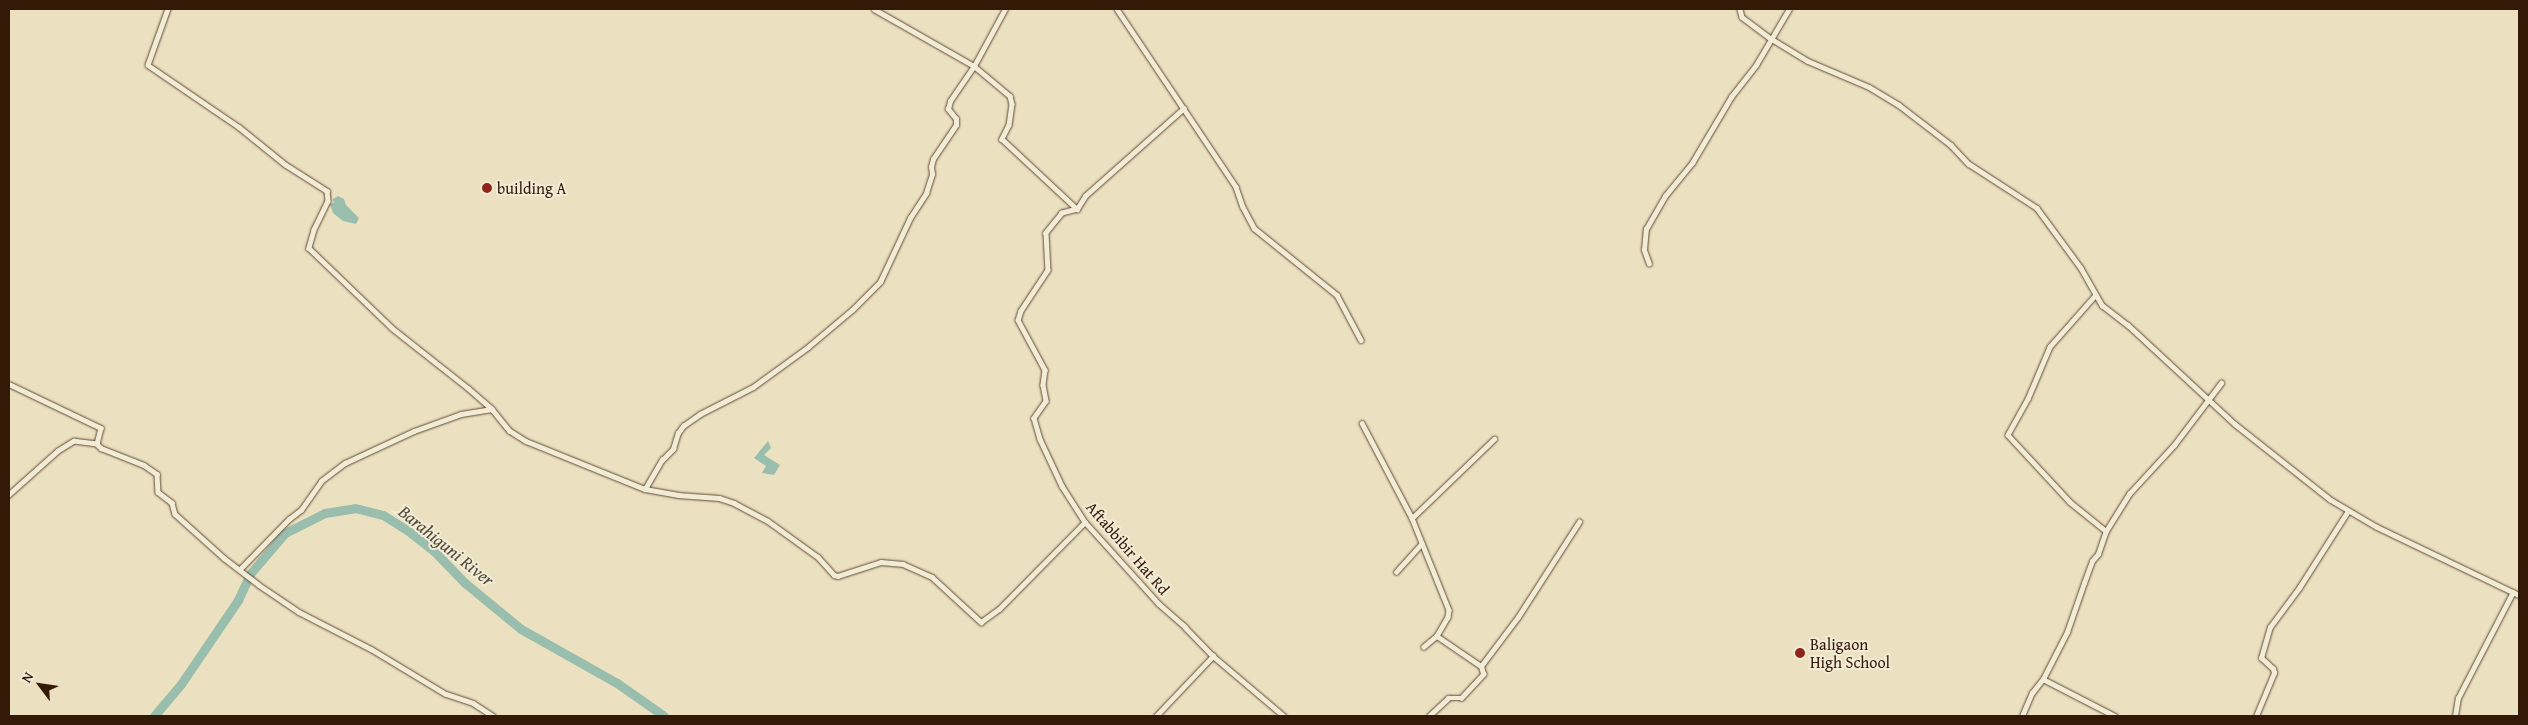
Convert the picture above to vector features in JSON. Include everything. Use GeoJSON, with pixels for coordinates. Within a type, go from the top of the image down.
{"type":"FeatureCollection","features":[{"type":"Feature","properties":{"kind":"street"},"geometry":{"type":"LineString","coordinates":[[168,9],[148,65],[239,127],[286,164],[327,191],[328,201],[314,230],[309,248],[392,328],[492,409],[510,431],[526,441],[616,479],[645,489],[678,495],[719,498],[734,503],[768,521],[818,557],[834,575],[838,576],[881,562],[904,564],[932,577],[980,622],[999,608],[1085,522]]}},
{"type":"Feature","properties":{"kind":"street"},"geometry":{"type":"LineString","coordinates":[[874,9],[974,66],[1010,96],[1012,104],[1009,125],[1002,139],[1077,209],[1085,196],[1184,108]]}},
{"type":"Feature","properties":{"kind":"street"},"geometry":{"type":"LineString","coordinates":[[645,489],[662,460],[673,450],[678,433],[683,426],[700,414],[753,387],[808,347],[876,287],[910,218],[926,194],[932,174],[930,168],[933,159],[956,125],[956,119],[948,109],[950,101],[974,66],[1005,9]]}},
{"type":"Feature","properties":{"kind":"street"},"geometry":{"type":"LineString","coordinates":[[1117,9],[1130,24],[1164,81],[1236,187],[1243,207],[1254,228],[1337,295],[1361,340]]}},
{"type":"Feature","properties":{"kind":"street"},"geometry":{"type":"LineString","coordinates":[[1740,9],[1742,17],[1770,38],[1808,61],[1870,87],[1899,105],[1951,145],[1969,164],[2037,208],[2070,252],[2102,305],[2128,325],[2235,424],[2348,511],[2519,595]]}},
{"type":"Feature","properties":{"kind":"street"},"geometry":{"type":"LineString","coordinates":[[1649,264],[1644,250],[1646,229],[1665,196],[1692,163],[1732,97],[1756,65],[1770,38],[1789,9]]}},
{"type":"Feature","properties":{"kind":"street","name":"Aftabbibir Hat Rd"},"geometry":{"type":"LineString","coordinates":[[1077,209],[1062,213],[1046,233],[1048,266],[1042,280],[1021,311],[1018,320],[1045,370],[1042,384],[1046,401],[1034,418],[1034,422],[1062,486],[1085,522],[1160,604],[1213,656],[1284,716]]}},
{"type":"Feature","properties":{"kind":"street"},"geometry":{"type":"LineString","coordinates":[[2096,295],[2050,348],[2028,399],[2008,436],[2019,450],[2034,462],[2070,502],[2106,531]]}},
{"type":"Feature","properties":{"kind":"street"},"geometry":{"type":"LineString","coordinates":[[2022,716],[2032,693],[2043,679],[2067,632],[2092,561],[2098,554],[2106,531],[2129,494],[2174,445],[2222,383]]}},
{"type":"Feature","properties":{"kind":"street"},"geometry":{"type":"LineString","coordinates":[[9,384],[101,428],[97,444]]}},
{"type":"Feature","properties":{"kind":"street"},"geometry":{"type":"LineString","coordinates":[[240,569],[289,519],[301,510],[321,482],[345,463],[414,431],[460,414],[492,409]]}},
{"type":"Feature","properties":{"kind":"street"},"geometry":{"type":"LineString","coordinates":[[1362,423],[1412,518],[1449,610],[1437,636],[1424,647]]}},
{"type":"Feature","properties":{"kind":"street"},"geometry":{"type":"LineString","coordinates":[[1412,518],[1494,439]]}},
{"type":"Feature","properties":{"kind":"street"},"geometry":{"type":"LineString","coordinates":[[9,495],[58,451],[74,441],[97,444],[101,448],[144,464],[157,474],[159,478],[158,492],[172,504],[176,514],[259,585],[299,612],[371,649],[446,694],[473,703],[493,716]]}},
{"type":"Feature","properties":{"kind":"street"},"geometry":{"type":"LineString","coordinates":[[2256,716],[2274,673],[2273,669],[2261,658],[2272,623],[2300,588],[2348,511]]}},
{"type":"Feature","properties":{"kind":"street"},"geometry":{"type":"LineString","coordinates":[[1481,666],[1518,617],[1578,522]]}},
{"type":"Feature","properties":{"kind":"street"},"geometry":{"type":"LineString","coordinates":[[1396,572],[1421,544]]}},
{"type":"Feature","properties":{"kind":"street"},"geometry":{"type":"LineString","coordinates":[[2455,716],[2458,698],[2513,592]]}},
{"type":"Feature","properties":{"kind":"street"},"geometry":{"type":"LineString","coordinates":[[1429,716],[1448,698],[1461,698],[1483,674],[1481,666],[1437,636]]}},
{"type":"Feature","properties":{"kind":"street"},"geometry":{"type":"LineString","coordinates":[[1156,716],[1213,656]]}},
{"type":"Feature","properties":{"kind":"street"},"geometry":{"type":"LineString","coordinates":[[2043,679],[2115,716]]}},
{"type":"Feature","properties":{"kind":"shaded area"},"geometry":{"type":"Polygon","coordinates":[[[338,196],[344,199],[346,205],[359,218],[356,224],[343,221],[333,213],[330,204],[334,203],[333,199],[338,196]]]}},
{"type":"Feature","properties":{"kind":"shaded area"},"geometry":{"type":"Polygon","coordinates":[[[768,441],[771,448],[764,455],[780,465],[774,475],[762,473],[766,466],[754,458],[768,441]]]}},
{"type":"Feature","properties":{"kind":"waterway","name":"Barahiguni River"},"geometry":{"type":"LineString","coordinates":[[154,716],[181,684],[238,600],[250,574],[285,533],[325,513],[355,508],[383,515],[407,530],[434,551],[465,583],[521,629],[617,683],[664,716]]}},
{"type":"Feature","properties":{"kind":"place","name":"building A"},"geometry":{"type":"Point","coordinates":[487,188]}},
{"type":"Feature","properties":{"kind":"place","name":"Baligaon High School"},"geometry":{"type":"Point","coordinates":[1800,653]}}]}
